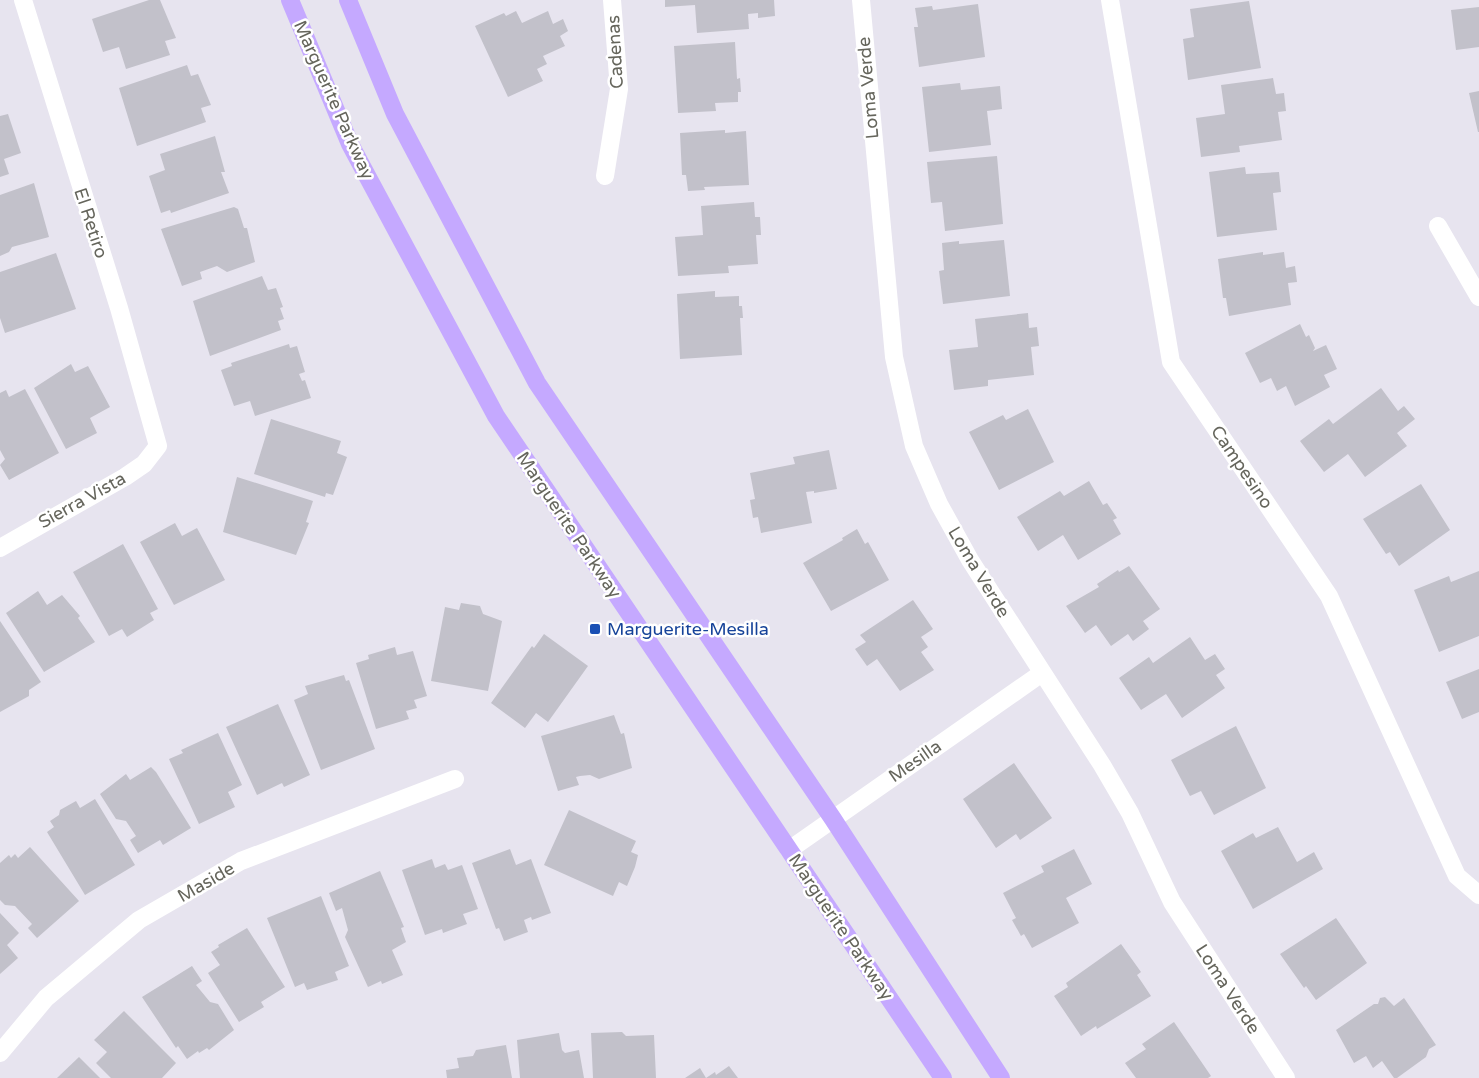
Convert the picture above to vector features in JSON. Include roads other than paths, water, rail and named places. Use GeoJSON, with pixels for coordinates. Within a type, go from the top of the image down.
{"type":"FeatureCollection","features":[{"type":"Feature","properties":{"kind":"main road","name":"Marguerite Parkway"},"geometry":{"type":"LineString","coordinates":[[290,0],[350,144],[496,416],[943,1078]]}},
{"type":"Feature","properties":{"kind":"main road"},"geometry":{"type":"LineString","coordinates":[[348,0],[395,114],[537,383],[833,819],[1001,1078]]}},
{"type":"Feature","properties":{"kind":"street","name":"El Retiro"},"geometry":{"type":"LineString","coordinates":[[23,0],[119,308],[158,446]]}},
{"type":"Feature","properties":{"kind":"street","name":"Cadenas"},"geometry":{"type":"LineString","coordinates":[[604,176],[619,89],[612,0]]}},
{"type":"Feature","properties":{"kind":"street","name":"Loma Verde"},"geometry":{"type":"LineString","coordinates":[[861,0],[894,357],[914,446],[939,504],[970,560],[1130,813],[1172,902],[1286,1078]]}},
{"type":"Feature","properties":{"kind":"street","name":"Campesino"},"geometry":{"type":"LineString","coordinates":[[1110,0],[1171,362],[1329,596],[1457,876],[1479,895]]}},
{"type":"Feature","properties":{"kind":"street"},"geometry":{"type":"LineString","coordinates":[[1438,226],[1479,297]]}},
{"type":"Feature","properties":{"kind":"street","name":"Sierra Vista"},"geometry":{"type":"LineString","coordinates":[[0,548],[126,477],[144,464],[158,446]]}},
{"type":"Feature","properties":{"kind":"street","name":"Mesilla"},"geometry":{"type":"LineString","coordinates":[[789,850],[1042,673]]}},
{"type":"Feature","properties":{"kind":"street","name":"Maside"},"geometry":{"type":"LineString","coordinates":[[0,1053],[46,998],[139,920],[241,861],[455,779]]}},
{"type":"Feature","properties":{"kind":"place","name":"Marguerite-Mesilla"},"geometry":{"type":"Point","coordinates":[595,629]}}]}
